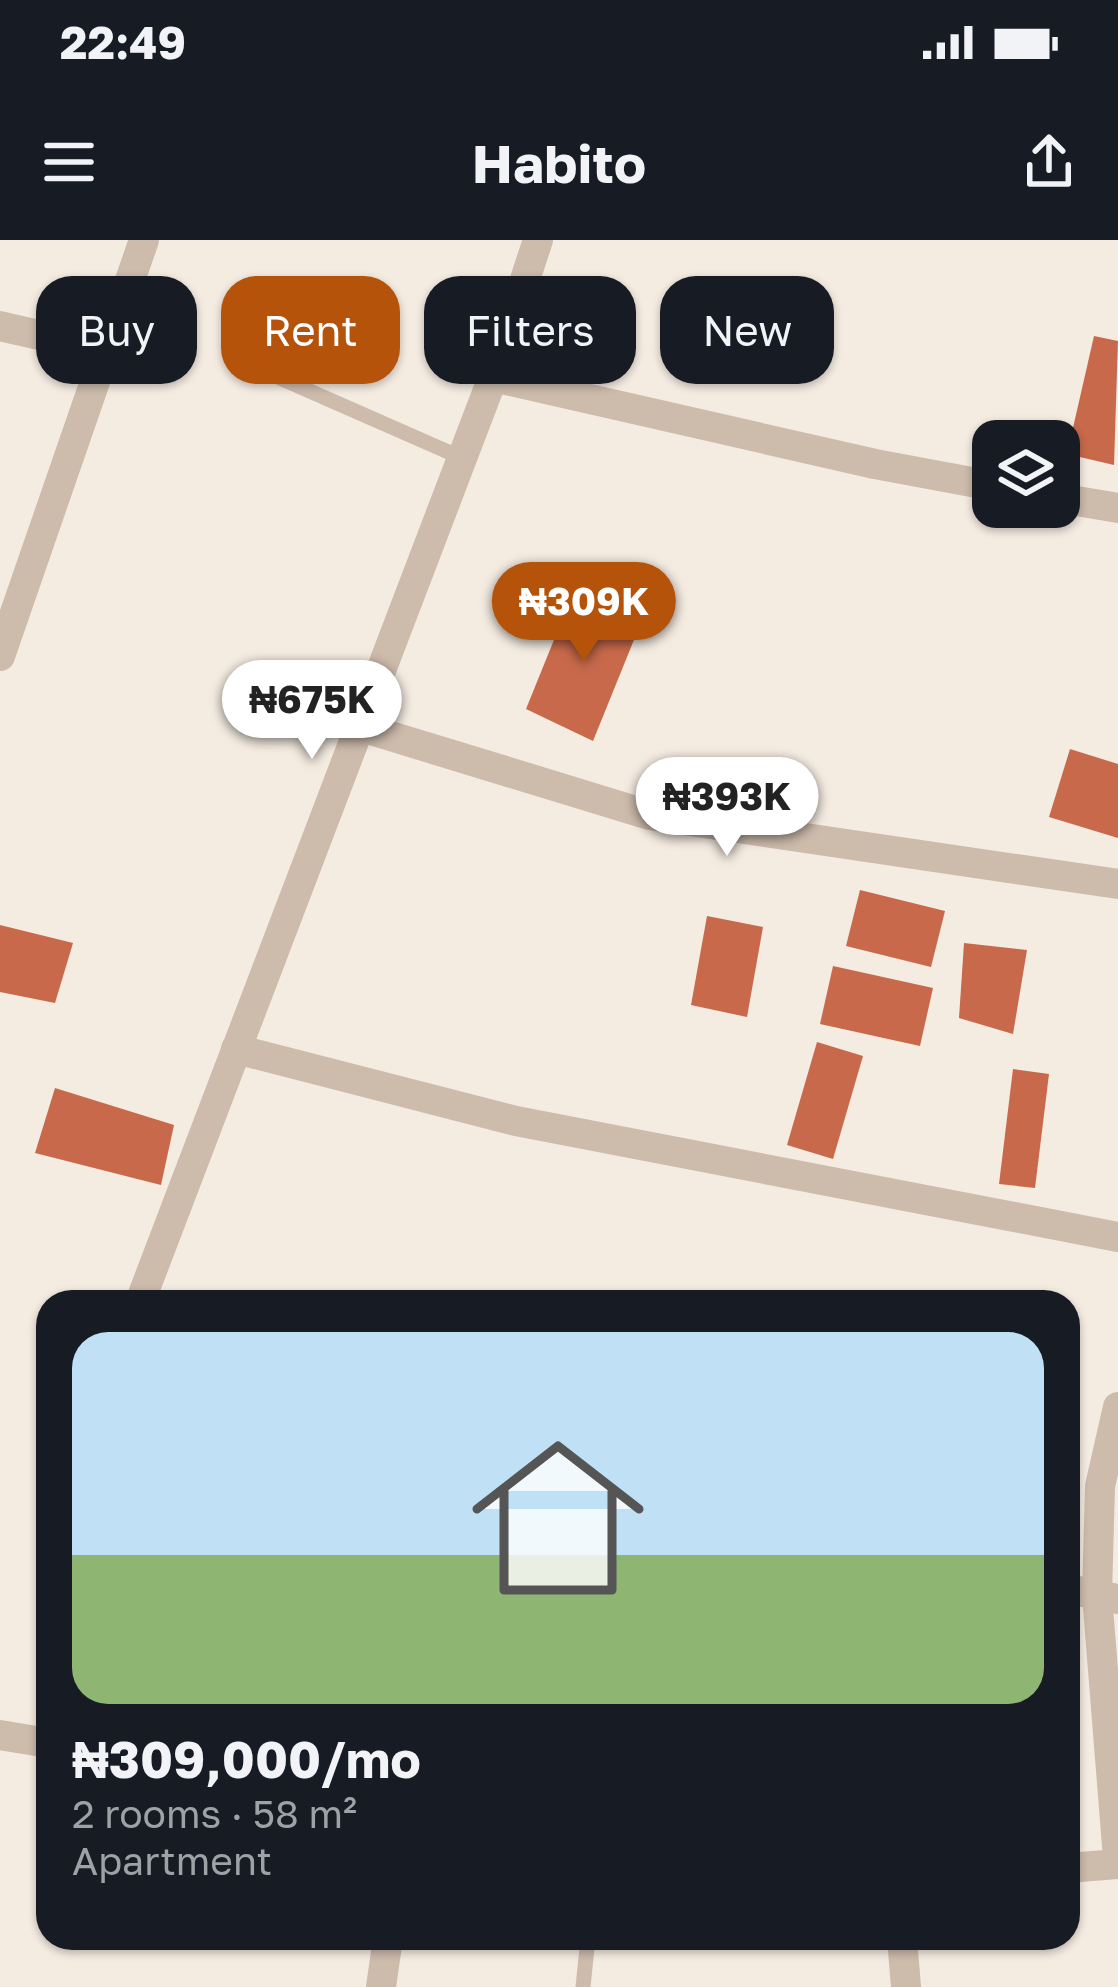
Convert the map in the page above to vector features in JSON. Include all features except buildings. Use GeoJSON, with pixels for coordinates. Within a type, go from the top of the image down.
{"type":"FeatureCollection","features":[{"type":"Feature","properties":{"kind":"street"},"geometry":{"type":"LineString","coordinates":[[131,276],[144,240]]}},
{"type":"Feature","properties":{"kind":"street"},"geometry":{"type":"LineString","coordinates":[[526,276],[538,240]]}},
{"type":"Feature","properties":{"kind":"street"},"geometry":{"type":"LineString","coordinates":[[0,326],[36,334]]}},
{"type":"Feature","properties":{"kind":"street"},"geometry":{"type":"LineString","coordinates":[[0,656],[93,384]]}},
{"type":"Feature","properties":{"kind":"street"},"geometry":{"type":"LineString","coordinates":[[145,1290],[490,384]]}},
{"type":"Feature","properties":{"kind":"street"},"geometry":{"type":"LineString","coordinates":[[524,384],[972,482]]}},
{"type":"Feature","properties":{"kind":"street"},"geometry":{"type":"LineString","coordinates":[[1080,501],[1118,508]]}},
{"type":"Feature","properties":{"kind":"street"},"geometry":{"type":"LineString","coordinates":[[361,727],[649,815],[1118,884]]}},
{"type":"Feature","properties":{"kind":"street"},"geometry":{"type":"LineString","coordinates":[[236,1049],[516,1121],[1118,1237]]}},
{"type":"Feature","properties":{"kind":"street"},"geometry":{"type":"LineString","coordinates":[[1080,1866],[1118,1861],[1094,1594],[1100,1486],[1118,1407]]}},
{"type":"Feature","properties":{"kind":"street"},"geometry":{"type":"LineString","coordinates":[[0,1735],[36,1741]]}},
{"type":"Feature","properties":{"kind":"street"},"geometry":{"type":"LineString","coordinates":[[381,1987],[386,1950]]}},
{"type":"Feature","properties":{"kind":"street"},"geometry":{"type":"LineString","coordinates":[[903,1950],[906,1987]]}},
{"type":"Feature","properties":{"kind":"lane"},"geometry":{"type":"LineString","coordinates":[[294,384],[462,458]]}},
{"type":"Feature","properties":{"kind":"lane"},"geometry":{"type":"LineString","coordinates":[[583,1987],[587,1950]]}}]}
